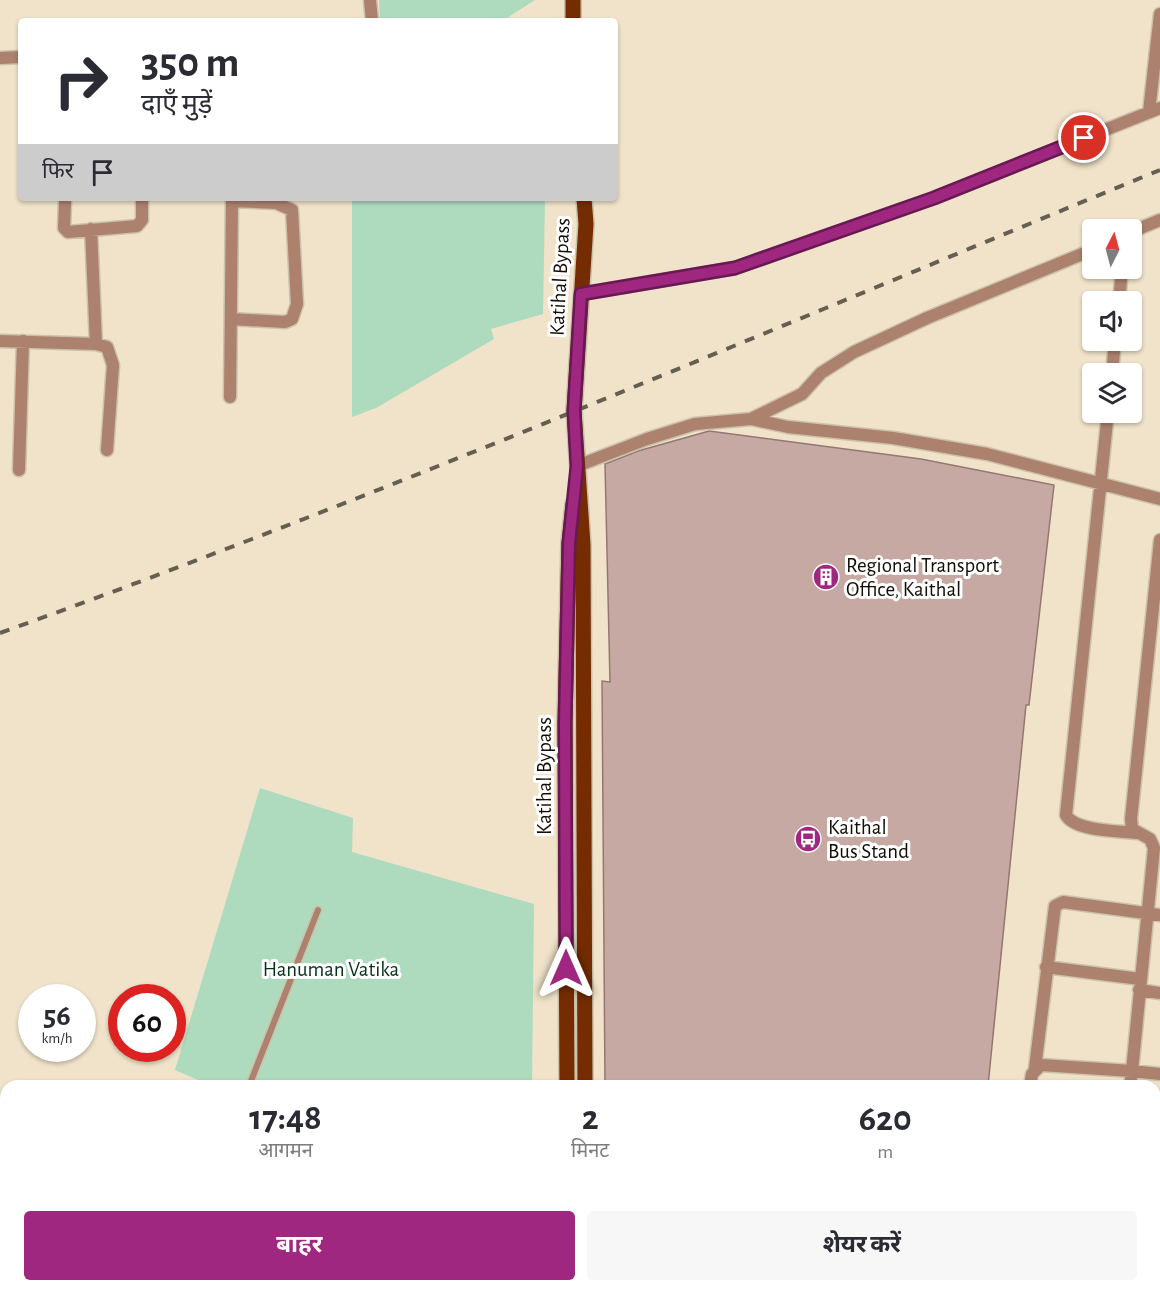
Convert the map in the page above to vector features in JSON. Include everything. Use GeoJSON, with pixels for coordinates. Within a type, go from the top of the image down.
{"type":"FeatureCollection","features":[{"type":"Feature","properties":{"kind":"main road"},"geometry":{"type":"LineString","coordinates":[[570,18],[573,0]]}},
{"type":"Feature","properties":{"kind":"main road","name":"Katihal Bypass"},"geometry":{"type":"LineString","coordinates":[[584,201],[586,224],[574,411],[583,545],[585,1080]]}},
{"type":"Feature","properties":{"kind":"main road","name":"Katihal Bypass"},"geometry":{"type":"LineString","coordinates":[[567,1080],[565,723],[569,543],[577,466]]}},
{"type":"Feature","properties":{"kind":"street"},"geometry":{"type":"LineString","coordinates":[[370,0],[372,18]]}},
{"type":"Feature","properties":{"kind":"street"},"geometry":{"type":"LineString","coordinates":[[581,294],[735,268],[934,198],[1154,110],[1160,14]]}},
{"type":"Feature","properties":{"kind":"street"},"geometry":{"type":"LineString","coordinates":[[0,58],[18,57]]}},
{"type":"Feature","properties":{"kind":"street"},"geometry":{"type":"LineString","coordinates":[[64,202],[66,231],[137,226],[142,220],[142,201]]}},
{"type":"Feature","properties":{"kind":"street"},"geometry":{"type":"LineString","coordinates":[[230,397],[232,201]]}},
{"type":"Feature","properties":{"kind":"street"},"geometry":{"type":"LineString","coordinates":[[231,319],[285,322],[292,319],[297,304],[292,210],[276,203],[247,201]]}},
{"type":"Feature","properties":{"kind":"street"},"geometry":{"type":"LineString","coordinates":[[1142,227],[1160,220]]}},
{"type":"Feature","properties":{"kind":"street"},"geometry":{"type":"LineString","coordinates":[[91,229],[96,344]]}},
{"type":"Feature","properties":{"kind":"street"},"geometry":{"type":"LineString","coordinates":[[577,466],[647,438],[696,424],[751,418],[802,394],[821,373],[854,352],[927,318],[1082,254]]}},
{"type":"Feature","properties":{"kind":"street"},"geometry":{"type":"LineString","coordinates":[[0,341],[96,344],[107,347],[113,365],[107,450]]}},
{"type":"Feature","properties":{"kind":"street"},"geometry":{"type":"LineString","coordinates":[[19,470],[23,341]]}},
{"type":"Feature","properties":{"kind":"street"},"geometry":{"type":"LineString","coordinates":[[751,418],[788,427],[892,438],[987,454],[1160,499]]}},
{"type":"Feature","properties":{"kind":"street"},"geometry":{"type":"LineString","coordinates":[[1107,423],[1066,815],[1072,822],[1081,826],[1136,832],[1150,839],[1154,844],[1154,914],[1140,985],[1131,1080]]}},
{"type":"Feature","properties":{"kind":"street"},"geometry":{"type":"LineString","coordinates":[[1136,832],[1131,819],[1160,540]]}},
{"type":"Feature","properties":{"kind":"street"},"geometry":{"type":"LineString","coordinates":[[1032,1080],[1046,967],[1057,904],[1063,902],[1154,914]]}},
{"type":"Feature","properties":{"kind":"street"},"geometry":{"type":"LineString","coordinates":[[1046,967],[1140,985],[1160,993]]}},
{"type":"Feature","properties":{"kind":"street"},"geometry":{"type":"LineString","coordinates":[[1035,1068],[1047,1065],[1160,1074]]}},
{"type":"Feature","properties":{"kind":"lane"},"geometry":{"type":"LineString","coordinates":[[251,1080],[318,910]]}},
{"type":"Feature","properties":{"kind":"green space"},"geometry":{"type":"Polygon","coordinates":[[[379,0],[535,0],[507,18],[380,18],[379,0]]]}},
{"type":"Feature","properties":{"kind":"green space"},"geometry":{"type":"Polygon","coordinates":[[[352,201],[545,201],[543,314],[491,329],[494,339],[376,408],[352,417],[352,201]]]}},
{"type":"Feature","properties":{"kind":"green space","name":"Hanuman Vatika"},"geometry":{"type":"Polygon","coordinates":[[[260,788],[353,818],[352,852],[534,904],[532,1080],[198,1080],[175,1070],[177,1062],[186,1062],[186,1034],[260,788]]]}},
{"type":"Feature","properties":{"kind":"building"},"geometry":{"type":"Polygon","coordinates":[[[709,431],[921,459],[1054,485],[1029,705],[1026,705],[989,1080],[605,1080],[602,681],[610,682],[605,464],[638,451],[709,431]]]}},
{"type":"Feature","properties":{"kind":"railway"},"geometry":{"type":"LineString","coordinates":[[0,633],[147,579],[438,466],[1160,170]]}},
{"type":"Feature","properties":{"kind":"place","name":"Regional Transport Office, Kaithal"},"geometry":{"type":"Point","coordinates":[826,577]}},
{"type":"Feature","properties":{"kind":"place","name":"Kaithal Bus Stand"},"geometry":{"type":"Point","coordinates":[808,839]}},
{"type":"Feature","properties":{"kind":"route"},"geometry":{"type":"LineString","coordinates":[[566,968],[565,723],[569,543],[577,466],[574,411],[581,294],[735,268],[934,198],[1084,138]]}}]}
